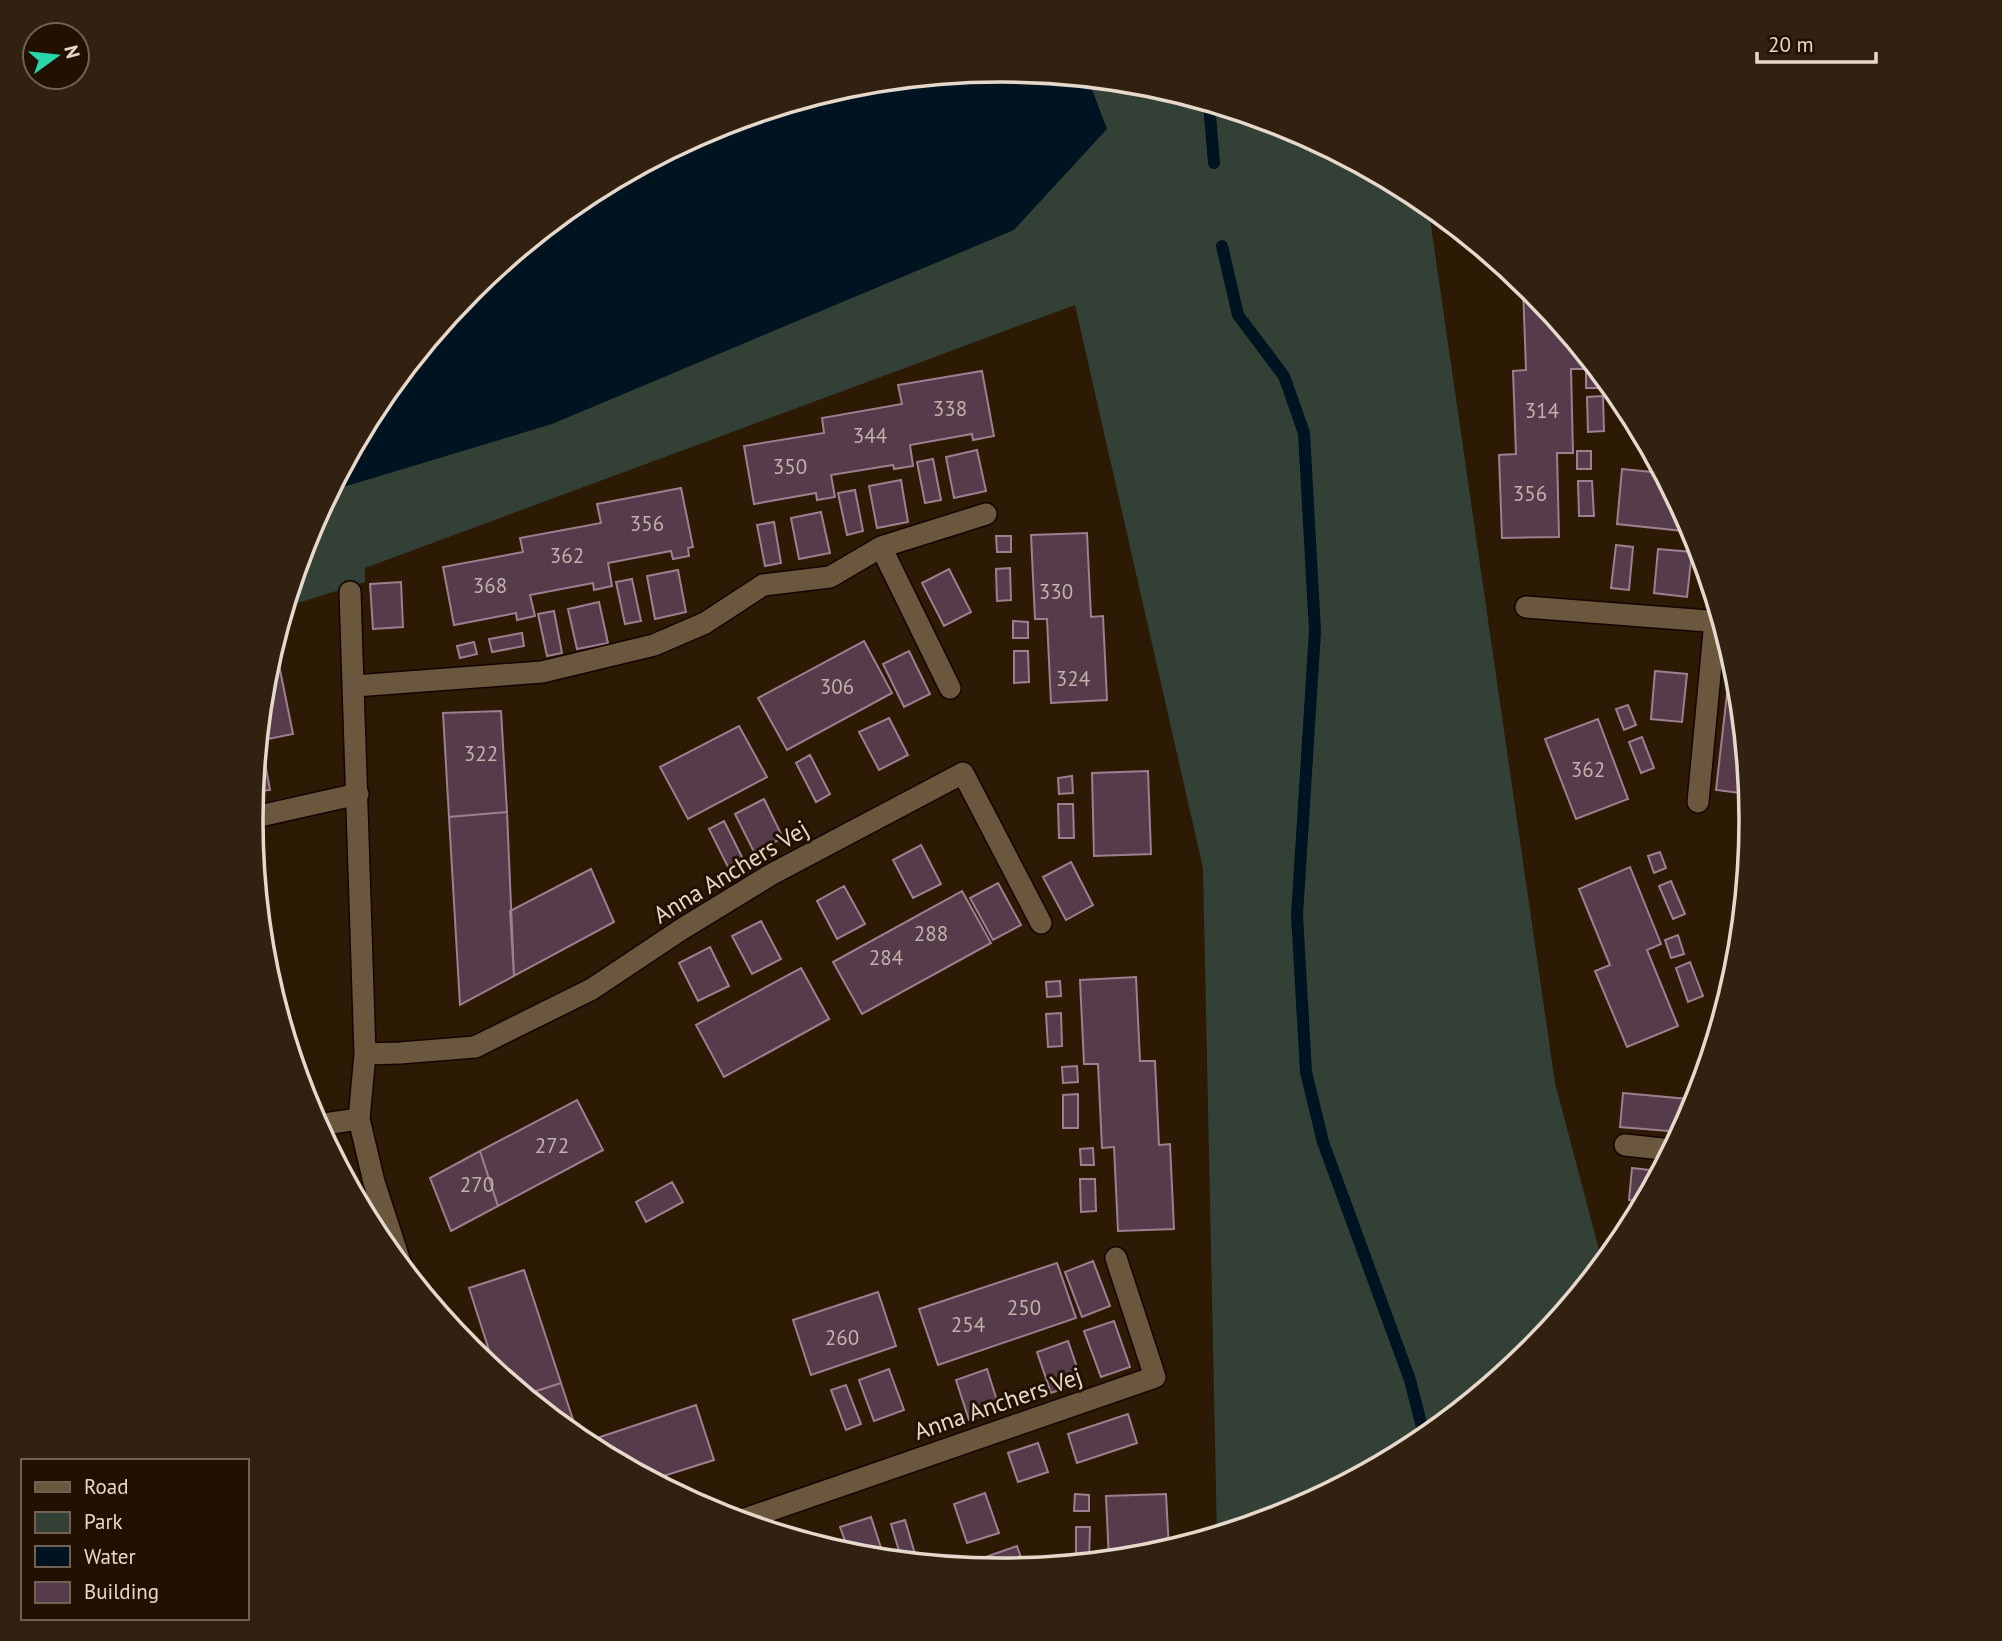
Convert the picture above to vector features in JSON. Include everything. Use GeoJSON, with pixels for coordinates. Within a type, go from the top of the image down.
{"type":"FeatureCollection","features":[{"type":"Feature","properties":{"kind":"street"},"geometry":{"type":"LineString","coordinates":[[355,686],[542,672],[654,645],[705,623],[762,585],[830,577],[881,547],[986,514]]}},
{"type":"Feature","properties":{"kind":"street"},"geometry":{"type":"LineString","coordinates":[[881,547],[950,688]]}},
{"type":"Feature","properties":{"kind":"street"},"geometry":{"type":"LineString","coordinates":[[350,592],[365,1054],[359,1119],[374,1182],[392,1239]]}},
{"type":"Feature","properties":{"kind":"street"},"geometry":{"type":"LineString","coordinates":[[1525,607],[1711,621]]}},
{"type":"Feature","properties":{"kind":"street"},"geometry":{"type":"LineString","coordinates":[[1698,802],[1716,638]]}},
{"type":"Feature","properties":{"kind":"street","name":"Anna Anchers Vej"},"geometry":{"type":"LineString","coordinates":[[365,1054],[475,1047],[592,989],[682,929],[772,874],[962,773],[1041,923]]}},
{"type":"Feature","properties":{"kind":"street"},"geometry":{"type":"LineString","coordinates":[[263,815],[358,794]]}},
{"type":"Feature","properties":{"kind":"street"},"geometry":{"type":"LineString","coordinates":[[328,1123],[359,1119]]}},
{"type":"Feature","properties":{"kind":"street"},"geometry":{"type":"LineString","coordinates":[[1625,1145],[1662,1149]]}},
{"type":"Feature","properties":{"kind":"street","name":"Anna Anchers Vej"},"geometry":{"type":"LineString","coordinates":[[753,1516],[1155,1377],[1116,1258]]}},
{"type":"Feature","properties":{"kind":"green space"},"geometry":{"type":"Polygon","coordinates":[[[1001,82],[1049,84],[1145,96],[1238,121],[1328,158],[1370,181],[1430,221],[1555,1083],[1600,1252],[1523,1343],[1488,1376],[1411,1434],[1328,1483],[1284,1503],[1217,1526],[1203,868],[1075,305],[365,568],[365,582],[296,604],[319,538],[339,494],[387,410],[415,371],[479,298],[514,265],[552,235],[632,181],[718,138],[810,107],[857,96],[953,84],[1001,82]]]}},
{"type":"Feature","properties":{"kind":"water"},"geometry":{"type":"Polygon","coordinates":[[[1001,82],[1092,88],[1107,129],[1014,230],[552,424],[343,487],[387,410],[415,371],[479,298],[514,265],[591,207],[674,158],[764,121],[857,96],[953,84],[1001,82]]]}},
{"type":"Feature","properties":{"kind":"building"},"geometry":{"type":"Polygon","coordinates":[[[1523,298],[1583,366],[1583,369],[1571,369],[1573,453],[1557,453],[1559,537],[1502,538],[1499,455],[1516,454],[1513,371],[1526,370],[1523,298]]]}},
{"type":"Feature","properties":{"kind":"building"},"geometry":{"type":"Polygon","coordinates":[[[1586,370],[1599,388],[1586,388],[1586,370]]]}},
{"type":"Feature","properties":{"kind":"building"},"geometry":{"type":"Polygon","coordinates":[[[982,371],[994,436],[973,440],[972,434],[910,445],[913,466],[894,469],[893,465],[831,475],[835,497],[817,500],[816,493],[754,504],[744,446],[824,433],[822,418],[902,404],[898,385],[982,371]]]}},
{"type":"Feature","properties":{"kind":"building"},"geometry":{"type":"Polygon","coordinates":[[[1603,396],[1604,431],[1588,432],[1587,397],[1603,396]]]}},
{"type":"Feature","properties":{"kind":"building"},"geometry":{"type":"Polygon","coordinates":[[[977,450],[986,491],[954,498],[946,457],[977,450]]]}},
{"type":"Feature","properties":{"kind":"building"},"geometry":{"type":"Polygon","coordinates":[[[1577,451],[1591,451],[1591,469],[1577,469],[1577,451]]]}},
{"type":"Feature","properties":{"kind":"building"},"geometry":{"type":"Polygon","coordinates":[[[933,459],[941,500],[925,503],[917,462],[933,459]]]}},
{"type":"Feature","properties":{"kind":"building"},"geometry":{"type":"Polygon","coordinates":[[[1622,469],[1651,472],[1680,531],[1617,524],[1622,469]]]}},
{"type":"Feature","properties":{"kind":"building"},"geometry":{"type":"Polygon","coordinates":[[[901,480],[908,522],[877,528],[869,486],[901,480]]]}},
{"type":"Feature","properties":{"kind":"building"},"geometry":{"type":"Polygon","coordinates":[[[1578,481],[1592,481],[1594,516],[1579,516],[1578,481]]]}},
{"type":"Feature","properties":{"kind":"building"},"geometry":{"type":"Polygon","coordinates":[[[681,488],[693,547],[688,548],[689,556],[673,559],[671,551],[608,563],[612,586],[594,590],[593,583],[530,595],[535,616],[517,620],[516,613],[454,625],[443,567],[523,552],[520,538],[601,523],[597,504],[681,488]]]}},
{"type":"Feature","properties":{"kind":"building"},"geometry":{"type":"Polygon","coordinates":[[[855,490],[863,531],[847,535],[838,493],[855,490]]]}},
{"type":"Feature","properties":{"kind":"building"},"geometry":{"type":"Polygon","coordinates":[[[821,512],[830,553],[799,559],[791,518],[821,512]]]}},
{"type":"Feature","properties":{"kind":"building"},"geometry":{"type":"Polygon","coordinates":[[[774,522],[781,563],[765,566],[757,525],[774,522]]]}},
{"type":"Feature","properties":{"kind":"building"},"geometry":{"type":"Polygon","coordinates":[[[1087,533],[1091,617],[1103,616],[1107,700],[1051,703],[1047,619],[1035,619],[1031,535],[1087,533]]]}},
{"type":"Feature","properties":{"kind":"building"},"geometry":{"type":"Polygon","coordinates":[[[996,536],[1011,536],[1011,552],[997,552],[996,536]]]}},
{"type":"Feature","properties":{"kind":"building"},"geometry":{"type":"Polygon","coordinates":[[[1616,545],[1633,547],[1629,590],[1611,588],[1616,545]]]}},
{"type":"Feature","properties":{"kind":"building"},"geometry":{"type":"Polygon","coordinates":[[[1658,549],[1688,552],[1691,560],[1687,597],[1654,593],[1658,549]]]}},
{"type":"Feature","properties":{"kind":"building"},"geometry":{"type":"Polygon","coordinates":[[[1010,568],[1011,600],[997,601],[996,569],[1010,568]]]}},
{"type":"Feature","properties":{"kind":"building"},"geometry":{"type":"Polygon","coordinates":[[[949,569],[971,612],[944,626],[922,583],[949,569]]]}},
{"type":"Feature","properties":{"kind":"building"},"geometry":{"type":"Polygon","coordinates":[[[678,570],[686,612],[655,619],[647,576],[678,570]]]}},
{"type":"Feature","properties":{"kind":"building"},"geometry":{"type":"Polygon","coordinates":[[[632,579],[641,621],[625,624],[616,582],[632,579]]]}},
{"type":"Feature","properties":{"kind":"building"},"geometry":{"type":"Polygon","coordinates":[[[401,582],[403,627],[373,629],[370,584],[401,582]]]}},
{"type":"Feature","properties":{"kind":"building"},"geometry":{"type":"Polygon","coordinates":[[[599,602],[608,643],[577,649],[568,609],[599,602]]]}},
{"type":"Feature","properties":{"kind":"building"},"geometry":{"type":"Polygon","coordinates":[[[554,611],[562,653],[547,656],[538,614],[554,611]]]}},
{"type":"Feature","properties":{"kind":"building"},"geometry":{"type":"Polygon","coordinates":[[[1013,621],[1028,622],[1028,638],[1013,638],[1013,621]]]}},
{"type":"Feature","properties":{"kind":"building"},"geometry":{"type":"Polygon","coordinates":[[[522,633],[524,646],[492,652],[489,639],[522,633]]]}},
{"type":"Feature","properties":{"kind":"building"},"geometry":{"type":"Polygon","coordinates":[[[864,641],[892,693],[787,750],[758,698],[864,641]]]}},
{"type":"Feature","properties":{"kind":"building"},"geometry":{"type":"Polygon","coordinates":[[[474,642],[477,654],[460,658],[457,646],[474,642]]]}},
{"type":"Feature","properties":{"kind":"building"},"geometry":{"type":"Polygon","coordinates":[[[909,651],[930,694],[904,707],[883,664],[909,651]]]}},
{"type":"Feature","properties":{"kind":"building"},"geometry":{"type":"Polygon","coordinates":[[[1014,651],[1028,651],[1029,682],[1014,683],[1014,651]]]}},
{"type":"Feature","properties":{"kind":"building"},"geometry":{"type":"Polygon","coordinates":[[[279,666],[293,734],[267,739],[279,666]]]}},
{"type":"Feature","properties":{"kind":"building"},"geometry":{"type":"Polygon","coordinates":[[[1655,671],[1687,674],[1682,722],[1651,719],[1655,671]]]}},
{"type":"Feature","properties":{"kind":"building"},"geometry":{"type":"Polygon","coordinates":[[[1727,694],[1733,724],[1738,793],[1716,790],[1727,694]]]}},
{"type":"Feature","properties":{"kind":"building"},"geometry":{"type":"Polygon","coordinates":[[[1628,705],[1636,725],[1624,730],[1616,709],[1628,705]]]}},
{"type":"Feature","properties":{"kind":"building"},"geometry":{"type":"Polygon","coordinates":[[[501,711],[507,812],[449,817],[443,713],[501,711]]]}},
{"type":"Feature","properties":{"kind":"building"},"geometry":{"type":"Polygon","coordinates":[[[889,718],[908,755],[879,770],[859,732],[889,718]]]}},
{"type":"Feature","properties":{"kind":"building"},"geometry":{"type":"Polygon","coordinates":[[[1598,719],[1628,799],[1576,819],[1545,739],[1598,719]]]}},
{"type":"Feature","properties":{"kind":"building"},"geometry":{"type":"Polygon","coordinates":[[[739,726],[767,777],[688,819],[660,767],[739,726]]]}},
{"type":"Feature","properties":{"kind":"building"},"geometry":{"type":"Polygon","coordinates":[[[1642,737],[1654,768],[1641,773],[1629,742],[1642,737]]]}},
{"type":"Feature","properties":{"kind":"building"},"geometry":{"type":"Polygon","coordinates":[[[810,755],[830,794],[816,802],[796,763],[810,755]]]}},
{"type":"Feature","properties":{"kind":"building"},"geometry":{"type":"Polygon","coordinates":[[[265,763],[270,790],[264,791],[265,763]]]}},
{"type":"Feature","properties":{"kind":"building"},"geometry":{"type":"Polygon","coordinates":[[[1148,771],[1151,854],[1094,856],[1092,773],[1148,771]]]}},
{"type":"Feature","properties":{"kind":"building"},"geometry":{"type":"Polygon","coordinates":[[[1072,776],[1073,793],[1059,794],[1058,778],[1072,776]]]}},
{"type":"Feature","properties":{"kind":"building"},"geometry":{"type":"Polygon","coordinates":[[[764,799],[783,838],[754,852],[735,814],[764,799]]]}},
{"type":"Feature","properties":{"kind":"building"},"geometry":{"type":"Polygon","coordinates":[[[1058,804],[1073,804],[1074,838],[1059,838],[1058,804]]]}},
{"type":"Feature","properties":{"kind":"building"},"geometry":{"type":"Polygon","coordinates":[[[507,812],[514,976],[460,1005],[449,817],[507,812]]]}},
{"type":"Feature","properties":{"kind":"building"},"geometry":{"type":"Polygon","coordinates":[[[724,821],[743,859],[728,867],[709,829],[724,821]]]}},
{"type":"Feature","properties":{"kind":"building"},"geometry":{"type":"Polygon","coordinates":[[[921,845],[941,884],[913,898],[893,860],[921,845]]]}},
{"type":"Feature","properties":{"kind":"building"},"geometry":{"type":"Polygon","coordinates":[[[1660,852],[1666,868],[1654,873],[1648,856],[1660,852]]]}},
{"type":"Feature","properties":{"kind":"building"},"geometry":{"type":"Polygon","coordinates":[[[1071,862],[1093,905],[1066,920],[1043,877],[1071,862]]]}},
{"type":"Feature","properties":{"kind":"building"},"geometry":{"type":"Polygon","coordinates":[[[1630,867],[1661,944],[1647,950],[1678,1026],[1627,1047],[1595,971],[1610,965],[1579,889],[1630,867]]]}},
{"type":"Feature","properties":{"kind":"building"},"geometry":{"type":"Polygon","coordinates":[[[591,869],[614,922],[514,976],[510,911],[591,869]]]}},
{"type":"Feature","properties":{"kind":"building"},"geometry":{"type":"Polygon","coordinates":[[[1671,881],[1685,914],[1673,919],[1659,886],[1671,881]]]}},
{"type":"Feature","properties":{"kind":"building"},"geometry":{"type":"Polygon","coordinates":[[[998,883],[1021,925],[993,940],[970,898],[998,883]]]}},
{"type":"Feature","properties":{"kind":"building"},"geometry":{"type":"Polygon","coordinates":[[[844,886],[865,924],[837,939],[817,901],[844,886]]]}},
{"type":"Feature","properties":{"kind":"building"},"geometry":{"type":"Polygon","coordinates":[[[962,891],[991,943],[862,1014],[833,962],[962,891]]]}},
{"type":"Feature","properties":{"kind":"building"},"geometry":{"type":"Polygon","coordinates":[[[761,921],[781,959],[752,974],[732,936],[761,921]]]}},
{"type":"Feature","properties":{"kind":"building"},"geometry":{"type":"Polygon","coordinates":[[[1678,935],[1684,954],[1671,958],[1665,940],[1678,935]]]}},
{"type":"Feature","properties":{"kind":"building"},"geometry":{"type":"Polygon","coordinates":[[[710,947],[729,986],[698,1001],[679,963],[710,947]]]}},
{"type":"Feature","properties":{"kind":"building"},"geometry":{"type":"Polygon","coordinates":[[[1690,962],[1703,996],[1688,1002],[1676,968],[1690,962]]]}},
{"type":"Feature","properties":{"kind":"building"},"geometry":{"type":"Polygon","coordinates":[[[801,968],[829,1019],[724,1077],[696,1025],[801,968]]]}},
{"type":"Feature","properties":{"kind":"building"},"geometry":{"type":"Polygon","coordinates":[[[1136,977],[1140,1061],[1155,1061],[1159,1145],[1170,1144],[1174,1229],[1118,1231],[1114,1147],[1102,1148],[1098,1064],[1084,1064],[1080,980],[1136,977]]]}},
{"type":"Feature","properties":{"kind":"building"},"geometry":{"type":"Polygon","coordinates":[[[1060,981],[1061,996],[1047,997],[1046,982],[1060,981]]]}},
{"type":"Feature","properties":{"kind":"building"},"geometry":{"type":"Polygon","coordinates":[[[1061,1013],[1062,1046],[1048,1047],[1046,1014],[1061,1013]]]}},
{"type":"Feature","properties":{"kind":"building"},"geometry":{"type":"Polygon","coordinates":[[[1077,1066],[1078,1082],[1063,1083],[1062,1067],[1077,1066]]]}},
{"type":"Feature","properties":{"kind":"building"},"geometry":{"type":"Polygon","coordinates":[[[1623,1093],[1685,1099],[1670,1131],[1620,1127],[1623,1093]]]}},
{"type":"Feature","properties":{"kind":"building"},"geometry":{"type":"Polygon","coordinates":[[[1078,1094],[1078,1128],[1063,1128],[1063,1095],[1078,1094]]]}},
{"type":"Feature","properties":{"kind":"building"},"geometry":{"type":"Polygon","coordinates":[[[577,1100],[603,1150],[498,1206],[480,1151],[577,1100]]]}},
{"type":"Feature","properties":{"kind":"building"},"geometry":{"type":"Polygon","coordinates":[[[1093,1148],[1094,1165],[1081,1165],[1080,1149],[1093,1148]]]}},
{"type":"Feature","properties":{"kind":"building"},"geometry":{"type":"Polygon","coordinates":[[[480,1151],[498,1206],[451,1231],[430,1178],[480,1151]]]}},
{"type":"Feature","properties":{"kind":"building"},"geometry":{"type":"Polygon","coordinates":[[[1632,1168],[1651,1170],[1634,1200],[1629,1200],[1632,1168]]]}},
{"type":"Feature","properties":{"kind":"building"},"geometry":{"type":"Polygon","coordinates":[[[1080,1179],[1095,1179],[1096,1211],[1081,1212],[1080,1179]]]}},
{"type":"Feature","properties":{"kind":"building"},"geometry":{"type":"Polygon","coordinates":[[[672,1182],[683,1202],[646,1222],[636,1202],[672,1182]]]}},
{"type":"Feature","properties":{"kind":"building"},"geometry":{"type":"Polygon","coordinates":[[[1093,1261],[1110,1306],[1082,1317],[1065,1272],[1093,1261]]]}},
{"type":"Feature","properties":{"kind":"building"},"geometry":{"type":"Polygon","coordinates":[[[1057,1263],[1076,1318],[938,1365],[919,1309],[1057,1263]]]}},
{"type":"Feature","properties":{"kind":"building"},"geometry":{"type":"Polygon","coordinates":[[[524,1270],[561,1383],[534,1392],[490,1353],[469,1288],[524,1270]]]}},
{"type":"Feature","properties":{"kind":"building"},"geometry":{"type":"Polygon","coordinates":[[[878,1292],[896,1346],[811,1375],[793,1320],[878,1292]]]}},
{"type":"Feature","properties":{"kind":"building"},"geometry":{"type":"Polygon","coordinates":[[[1114,1321],[1130,1367],[1101,1377],[1084,1331],[1114,1321]]]}},
{"type":"Feature","properties":{"kind":"building"},"geometry":{"type":"Polygon","coordinates":[[[1068,1341],[1082,1382],[1051,1393],[1037,1352],[1068,1341]]]}},
{"type":"Feature","properties":{"kind":"building"},"geometry":{"type":"Polygon","coordinates":[[[889,1369],[904,1410],[874,1421],[859,1380],[889,1369]]]}},
{"type":"Feature","properties":{"kind":"building"},"geometry":{"type":"Polygon","coordinates":[[[987,1369],[1000,1410],[969,1420],[956,1380],[987,1369]]]}},
{"type":"Feature","properties":{"kind":"building"},"geometry":{"type":"Polygon","coordinates":[[[561,1383],[574,1422],[552,1406],[534,1392],[561,1383]]]}},
{"type":"Feature","properties":{"kind":"building"},"geometry":{"type":"Polygon","coordinates":[[[846,1385],[861,1424],[846,1430],[831,1390],[846,1385]]]}},
{"type":"Feature","properties":{"kind":"building"},"geometry":{"type":"Polygon","coordinates":[[[696,1405],[714,1460],[662,1476],[597,1438],[696,1405]]]}},
{"type":"Feature","properties":{"kind":"building"},"geometry":{"type":"Polygon","coordinates":[[[1128,1414],[1137,1443],[1077,1463],[1068,1434],[1128,1414]]]}},
{"type":"Feature","properties":{"kind":"building"},"geometry":{"type":"Polygon","coordinates":[[[1038,1443],[1048,1472],[1018,1482],[1008,1453],[1038,1443]]]}},
{"type":"Feature","properties":{"kind":"building"},"geometry":{"type":"Polygon","coordinates":[[[985,1493],[999,1533],[967,1543],[954,1504],[985,1493]]]}},
{"type":"Feature","properties":{"kind":"building"},"geometry":{"type":"Polygon","coordinates":[[[1075,1494],[1089,1495],[1089,1511],[1074,1511],[1075,1494]]]}},
{"type":"Feature","properties":{"kind":"building"},"geometry":{"type":"Polygon","coordinates":[[[1166,1494],[1168,1540],[1109,1550],[1106,1496],[1166,1494]]]}},
{"type":"Feature","properties":{"kind":"building"},"geometry":{"type":"Polygon","coordinates":[[[871,1517],[881,1549],[845,1542],[840,1527],[871,1517]]]}},
{"type":"Feature","properties":{"kind":"building"},"geometry":{"type":"Polygon","coordinates":[[[905,1520],[915,1553],[899,1551],[891,1524],[905,1520]]]}},
{"type":"Feature","properties":{"kind":"building"},"geometry":{"type":"Polygon","coordinates":[[[1076,1527],[1090,1527],[1089,1553],[1076,1554],[1076,1527]]]}},
{"type":"Feature","properties":{"kind":"building"},"geometry":{"type":"Polygon","coordinates":[[[1017,1546],[1021,1558],[1001,1559],[982,1558],[1017,1546]]]}},
{"type":"Feature","properties":{"kind":"waterway"},"geometry":{"type":"LineString","coordinates":[[1210,112],[1214,163]]}},
{"type":"Feature","properties":{"kind":"waterway"},"geometry":{"type":"LineString","coordinates":[[1222,246],[1238,315],[1284,376],[1304,433],[1315,631],[1297,915],[1306,1072],[1323,1142],[1410,1380],[1422,1426]]}}]}
